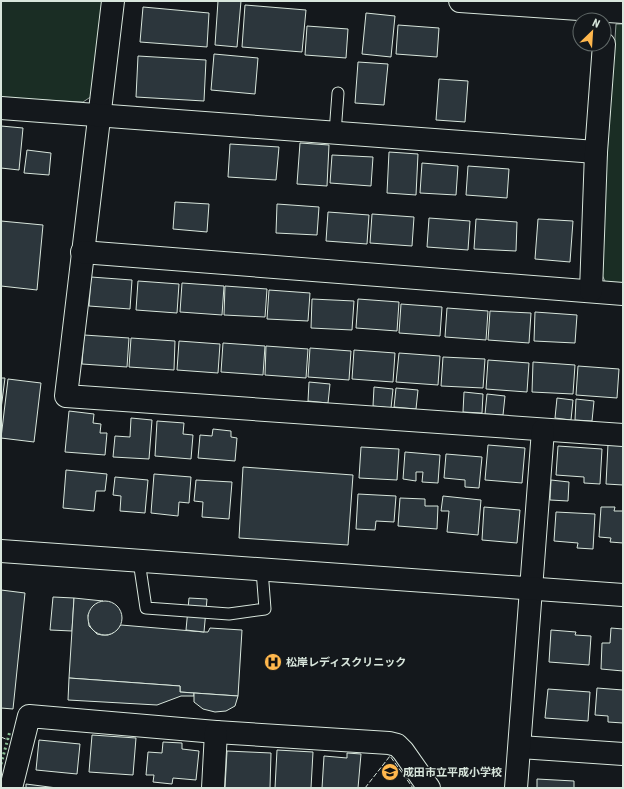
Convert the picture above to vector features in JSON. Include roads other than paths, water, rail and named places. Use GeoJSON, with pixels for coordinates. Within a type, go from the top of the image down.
{"type":"FeatureCollection","features":[{"type":"Feature","properties":{"kind":"street"},"geometry":{"type":"LineString","coordinates":[[113,1],[66,396],[623,435]]}},
{"type":"Feature","properties":{"kind":"street"},"geometry":{"type":"LineString","coordinates":[[460,1],[612,8]]}},
{"type":"Feature","properties":{"kind":"street"},"geometry":{"type":"LineString","coordinates":[[591,290],[596,152],[603,52]]}},
{"type":"Feature","properties":{"kind":"street"},"geometry":{"type":"LineString","coordinates":[[1,108],[596,152]]}},
{"type":"Feature","properties":{"kind":"street"},"geometry":{"type":"LineString","coordinates":[[82,252],[591,290],[623,294]]}},
{"type":"Feature","properties":{"kind":"street"},"geometry":{"type":"LineString","coordinates":[[516,788],[543,430]]}},
{"type":"Feature","properties":{"kind":"street"},"geometry":{"type":"LineString","coordinates":[[1,552],[623,595]]}},
{"type":"Feature","properties":{"kind":"street"},"geometry":{"type":"LineString","coordinates":[[11,788],[29,716],[216,732],[389,743],[397,746],[403,751],[429,788]]}},
{"type":"Feature","properties":{"kind":"street"},"geometry":{"type":"LineString","coordinates":[[213,788],[216,732]]}},
{"type":"Feature","properties":{"kind":"street"},"geometry":{"type":"LineString","coordinates":[[520,747],[623,754]]}},
{"type":"Feature","properties":{"kind":"lane"},"geometry":{"type":"LineString","coordinates":[[335,133],[338,93]]}},
{"type":"Feature","properties":{"kind":"lane"},"geometry":{"type":"LineString","coordinates":[[139,561],[146,608],[229,614],[265,609],[262,570]]}},
{"type":"Feature","properties":{"kind":"place","name":"松岸レディスクリニック"},"geometry":{"type":"Point","coordinates":[273,662]}},
{"type":"Feature","properties":{"kind":"place","name":"成田市立平成小学校"},"geometry":{"type":"Point","coordinates":[390,772]}}]}
